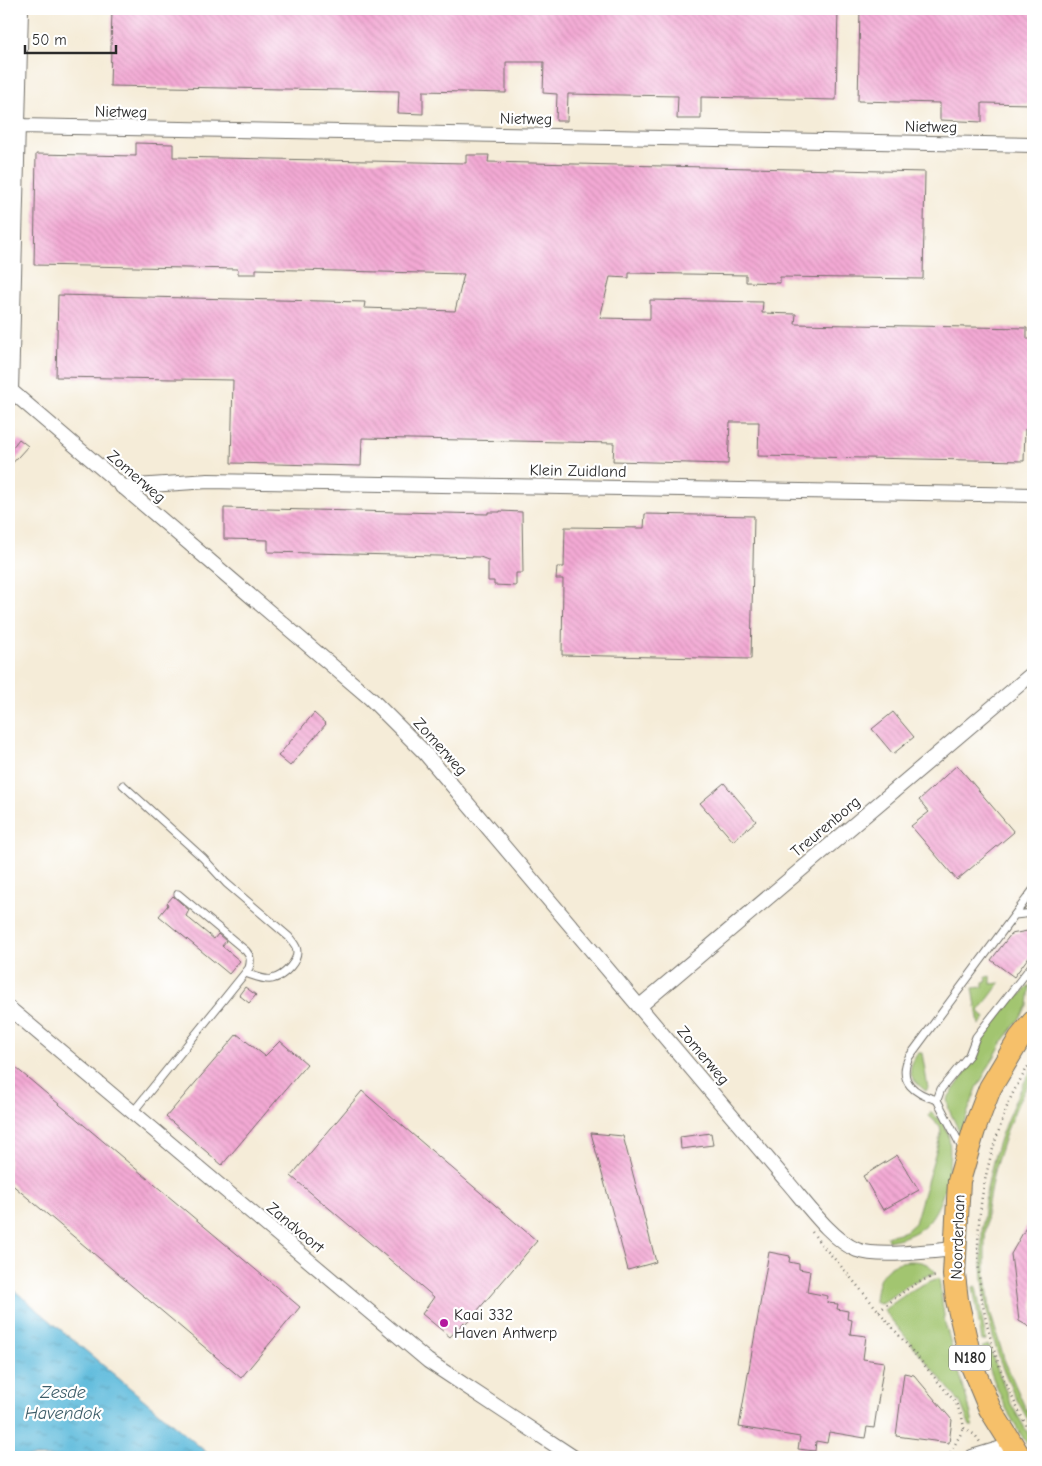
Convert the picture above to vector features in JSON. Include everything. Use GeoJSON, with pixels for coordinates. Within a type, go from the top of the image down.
{"type":"FeatureCollection","features":[{"type":"Feature","properties":{"kind":"main road","name":"Noorderlaan"},"geometry":{"type":"LineString","coordinates":[[1016,1451],[990,1408],[972,1366],[957,1300],[954,1275],[959,1181],[974,1130],[990,1088],[1020,1038],[1033,1022]]}},
{"type":"Feature","properties":{"kind":"street"},"geometry":{"type":"LineString","coordinates":[[10,390],[21,9]]}},
{"type":"Feature","properties":{"kind":"street","name":"Nietweg"},"geometry":{"type":"LineString","coordinates":[[18,126],[1033,145]]}},
{"type":"Feature","properties":{"kind":"street","name":"Zomerweg"},"geometry":{"type":"LineString","coordinates":[[10,390],[371,699],[401,728],[424,752],[789,1184],[826,1226],[843,1242],[858,1250],[878,1254],[956,1249]]}},
{"type":"Feature","properties":{"kind":"street","name":"Klein Zuidland"},"geometry":{"type":"LineString","coordinates":[[122,487],[208,482],[1033,496]]}},
{"type":"Feature","properties":{"kind":"street","name":"Treurenborg"},"geometry":{"type":"LineString","coordinates":[[640,1006],[1033,673]]}},
{"type":"Feature","properties":{"kind":"street","name":"Zandvoort"},"geometry":{"type":"LineString","coordinates":[[9,1008],[428,1361],[573,1457]]}},
{"type":"Feature","properties":{"kind":"street"},"geometry":{"type":"LineString","coordinates":[[972,1457],[986,1452],[1016,1451]]}},
{"type":"Feature","properties":{"kind":"lane"},"geometry":{"type":"LineString","coordinates":[[124,784],[204,858],[226,882],[289,937],[296,948],[294,962],[283,974],[270,980],[245,973]]}},
{"type":"Feature","properties":{"kind":"lane"},"geometry":{"type":"LineString","coordinates":[[966,1157],[937,1100],[924,1096],[909,1084],[905,1076],[904,1067],[908,1057],[1033,890]]}},
{"type":"Feature","properties":{"kind":"lane"},"geometry":{"type":"LineString","coordinates":[[134,1112],[249,968],[251,961],[250,955],[246,951],[178,894]]}},
{"type":"Feature","properties":{"kind":"lane"},"geometry":{"type":"LineString","coordinates":[[1015,915],[1033,913]]}},
{"type":"Feature","properties":{"kind":"lane"},"geometry":{"type":"LineString","coordinates":[[937,1100],[941,1089],[969,1055],[976,1037],[1033,964]]}},
{"type":"Feature","properties":{"kind":"path"},"geometry":{"type":"LineString","coordinates":[[1033,1058],[1011,1097],[991,1153],[981,1197],[978,1242],[980,1287],[991,1342],[1014,1403],[1033,1437]]}},
{"type":"Feature","properties":{"kind":"path"},"geometry":{"type":"LineString","coordinates":[[810,1228],[820,1243],[956,1403],[964,1428],[948,1457]]}},
{"type":"Feature","properties":{"kind":"path"},"geometry":{"type":"LineString","coordinates":[[878,1311],[926,1278],[954,1275]]}},
{"type":"Feature","properties":{"kind":"path"},"geometry":{"type":"LineString","coordinates":[[964,1428],[975,1435],[986,1452]]}},
{"type":"Feature","properties":{"kind":"green space"},"geometry":{"type":"Polygon","coordinates":[[[991,976],[991,984],[1000,983],[979,1011],[985,1018],[979,1025],[973,988],[983,987],[983,982],[987,981],[986,977],[991,976]]]}},
{"type":"Feature","properties":{"kind":"green space"},"geometry":{"type":"Polygon","coordinates":[[[1030,986],[1028,1006],[1002,1043],[977,1088],[960,1133],[949,1110],[947,1099],[979,1054],[981,1041],[1015,996],[1021,995],[1030,986]]]}},
{"type":"Feature","properties":{"kind":"green space"},"geometry":{"type":"Polygon","coordinates":[[[918,1053],[922,1053],[928,1088],[926,1091],[916,1083],[911,1074],[914,1059],[918,1053]]]}},
{"type":"Feature","properties":{"kind":"green space"},"geometry":{"type":"Polygon","coordinates":[[[1033,1067],[1033,1075],[1018,1103],[1007,1130],[994,1171],[987,1208],[985,1268],[990,1311],[1004,1359],[1033,1421],[1033,1429],[1000,1361],[990,1323],[984,1285],[982,1248],[984,1210],[990,1173],[1000,1137],[1033,1067]]]}},
{"type":"Feature","properties":{"kind":"green space"},"geometry":{"type":"Polygon","coordinates":[[[931,1112],[945,1127],[950,1144],[949,1168],[943,1194],[933,1216],[922,1228],[908,1236],[888,1241],[887,1236],[906,1231],[915,1223],[941,1134],[940,1126],[929,1116],[931,1112]]]}},
{"type":"Feature","properties":{"kind":"green space"},"geometry":{"type":"Polygon","coordinates":[[[908,1261],[924,1263],[930,1266],[936,1273],[914,1282],[881,1304],[876,1303],[877,1286],[883,1274],[893,1265],[908,1261]]]}},
{"type":"Feature","properties":{"kind":"green space"},"geometry":{"type":"Polygon","coordinates":[[[939,1278],[945,1323],[973,1426],[970,1426],[960,1402],[884,1311],[910,1291],[939,1278]]]}},
{"type":"Feature","properties":{"kind":"green space"},"geometry":{"type":"Polygon","coordinates":[[[976,1286],[986,1340],[982,1341],[973,1287],[976,1286]]]}},
{"type":"Feature","properties":{"kind":"green space"},"geometry":{"type":"Polygon","coordinates":[[[988,1345],[1011,1404],[1033,1442],[1033,1452],[1009,1415],[997,1388],[982,1347],[988,1345]]]}},
{"type":"Feature","properties":{"kind":"water","name":"Zesde Havendok"},"geometry":{"type":"Polygon","coordinates":[[[9,1286],[212,1457],[9,1457],[9,1286]]]}},
{"type":"Feature","properties":{"kind":"building"},"geometry":{"type":"Polygon","coordinates":[[[112,9],[838,9],[836,100],[701,97],[701,119],[677,119],[678,96],[568,94],[567,121],[556,121],[557,94],[543,93],[544,62],[506,62],[506,93],[423,91],[423,114],[398,113],[399,91],[110,86],[112,9]]]}},
{"type":"Feature","properties":{"kind":"building"},"geometry":{"type":"Polygon","coordinates":[[[860,9],[1033,9],[1033,104],[982,103],[982,122],[940,120],[940,103],[858,101],[860,9]]]}},
{"type":"Feature","properties":{"kind":"building"},"geometry":{"type":"Polygon","coordinates":[[[136,143],[173,144],[173,157],[466,163],[466,155],[489,155],[488,162],[925,172],[923,279],[780,277],[780,283],[746,282],[746,275],[629,273],[629,278],[610,277],[600,318],[650,319],[650,300],[763,302],[762,313],[796,314],[795,324],[1027,328],[1027,339],[1033,339],[1033,429],[1025,429],[1024,461],[758,456],[759,422],[730,422],[728,464],[613,461],[614,443],[362,438],[361,466],[231,463],[233,380],[56,377],[58,295],[365,302],[364,308],[455,311],[464,274],[256,269],[256,274],[238,274],[238,269],[34,265],[36,154],[136,156],[136,143]]]}},
{"type":"Feature","properties":{"kind":"building"},"geometry":{"type":"Polygon","coordinates":[[[19,439],[28,446],[9,467],[9,452],[19,439]]]}},
{"type":"Feature","properties":{"kind":"building"},"geometry":{"type":"Polygon","coordinates":[[[224,508],[488,514],[488,512],[500,511],[522,512],[523,573],[516,573],[516,586],[494,585],[494,581],[488,581],[488,560],[480,557],[268,552],[268,540],[224,539],[224,508]]]}},
{"type":"Feature","properties":{"kind":"building"},"geometry":{"type":"Polygon","coordinates":[[[645,514],[754,516],[751,659],[562,655],[563,579],[556,579],[557,567],[564,567],[565,527],[644,528],[645,514]]]}},
{"type":"Feature","properties":{"kind":"building"},"geometry":{"type":"Polygon","coordinates":[[[893,712],[914,737],[893,754],[872,729],[893,712]]]}},
{"type":"Feature","properties":{"kind":"building"},"geometry":{"type":"Polygon","coordinates":[[[314,713],[326,724],[290,766],[278,756],[314,713]]]}},
{"type":"Feature","properties":{"kind":"building"},"geometry":{"type":"Polygon","coordinates":[[[957,765],[1014,832],[957,880],[911,826],[929,812],[919,800],[957,765]]]}},
{"type":"Feature","properties":{"kind":"building"},"geometry":{"type":"Polygon","coordinates":[[[724,783],[756,821],[733,841],[700,803],[724,783]]]}},
{"type":"Feature","properties":{"kind":"building"},"geometry":{"type":"Polygon","coordinates":[[[173,896],[189,910],[186,916],[214,939],[218,934],[226,941],[222,946],[240,961],[229,974],[159,916],[173,896]]]}},
{"type":"Feature","properties":{"kind":"building"},"geometry":{"type":"Polygon","coordinates":[[[1033,930],[1033,951],[1014,977],[991,960],[1011,934],[1033,930]]]}},
{"type":"Feature","properties":{"kind":"building"},"geometry":{"type":"Polygon","coordinates":[[[245,987],[256,995],[249,1003],[239,995],[245,987]]]}},
{"type":"Feature","properties":{"kind":"building"},"geometry":{"type":"Polygon","coordinates":[[[237,1034],[265,1056],[280,1041],[307,1064],[222,1165],[166,1117],[237,1034]]]}},
{"type":"Feature","properties":{"kind":"building"},"geometry":{"type":"Polygon","coordinates":[[[9,1062],[300,1307],[241,1378],[9,1182],[9,1062]]]}},
{"type":"Feature","properties":{"kind":"building"},"geometry":{"type":"Polygon","coordinates":[[[362,1091],[537,1241],[466,1324],[464,1322],[450,1337],[422,1314],[434,1297],[291,1176],[362,1091]]]}},
{"type":"Feature","properties":{"kind":"building"},"geometry":{"type":"Polygon","coordinates":[[[591,1133],[623,1136],[656,1262],[628,1270],[591,1133]]]}},
{"type":"Feature","properties":{"kind":"building"},"geometry":{"type":"Polygon","coordinates":[[[711,1133],[713,1145],[681,1149],[680,1137],[711,1133]]]}},
{"type":"Feature","properties":{"kind":"building"},"geometry":{"type":"Polygon","coordinates":[[[897,1155],[919,1190],[883,1210],[863,1176],[897,1155]]]}},
{"type":"Feature","properties":{"kind":"building"},"geometry":{"type":"Polygon","coordinates":[[[1033,1215],[1033,1329],[1019,1321],[1011,1254],[1033,1215]]]}},
{"type":"Feature","properties":{"kind":"building"},"geometry":{"type":"Polygon","coordinates":[[[769,1252],[790,1256],[789,1262],[799,1264],[799,1269],[810,1271],[807,1292],[828,1296],[827,1303],[838,1304],[837,1309],[848,1311],[847,1319],[852,1320],[850,1334],[866,1336],[863,1359],[884,1362],[874,1428],[867,1427],[865,1438],[829,1432],[827,1443],[816,1441],[815,1451],[798,1449],[800,1437],[739,1427],[769,1252]]]}},
{"type":"Feature","properties":{"kind":"building"},"geometry":{"type":"Polygon","coordinates":[[[904,1373],[914,1375],[952,1420],[949,1443],[896,1436],[904,1373]]]}},
{"type":"Feature","properties":{"kind":"place","name":"Kaai 332 Haven Antwerp"},"geometry":{"type":"Point","coordinates":[444,1323]}}]}
